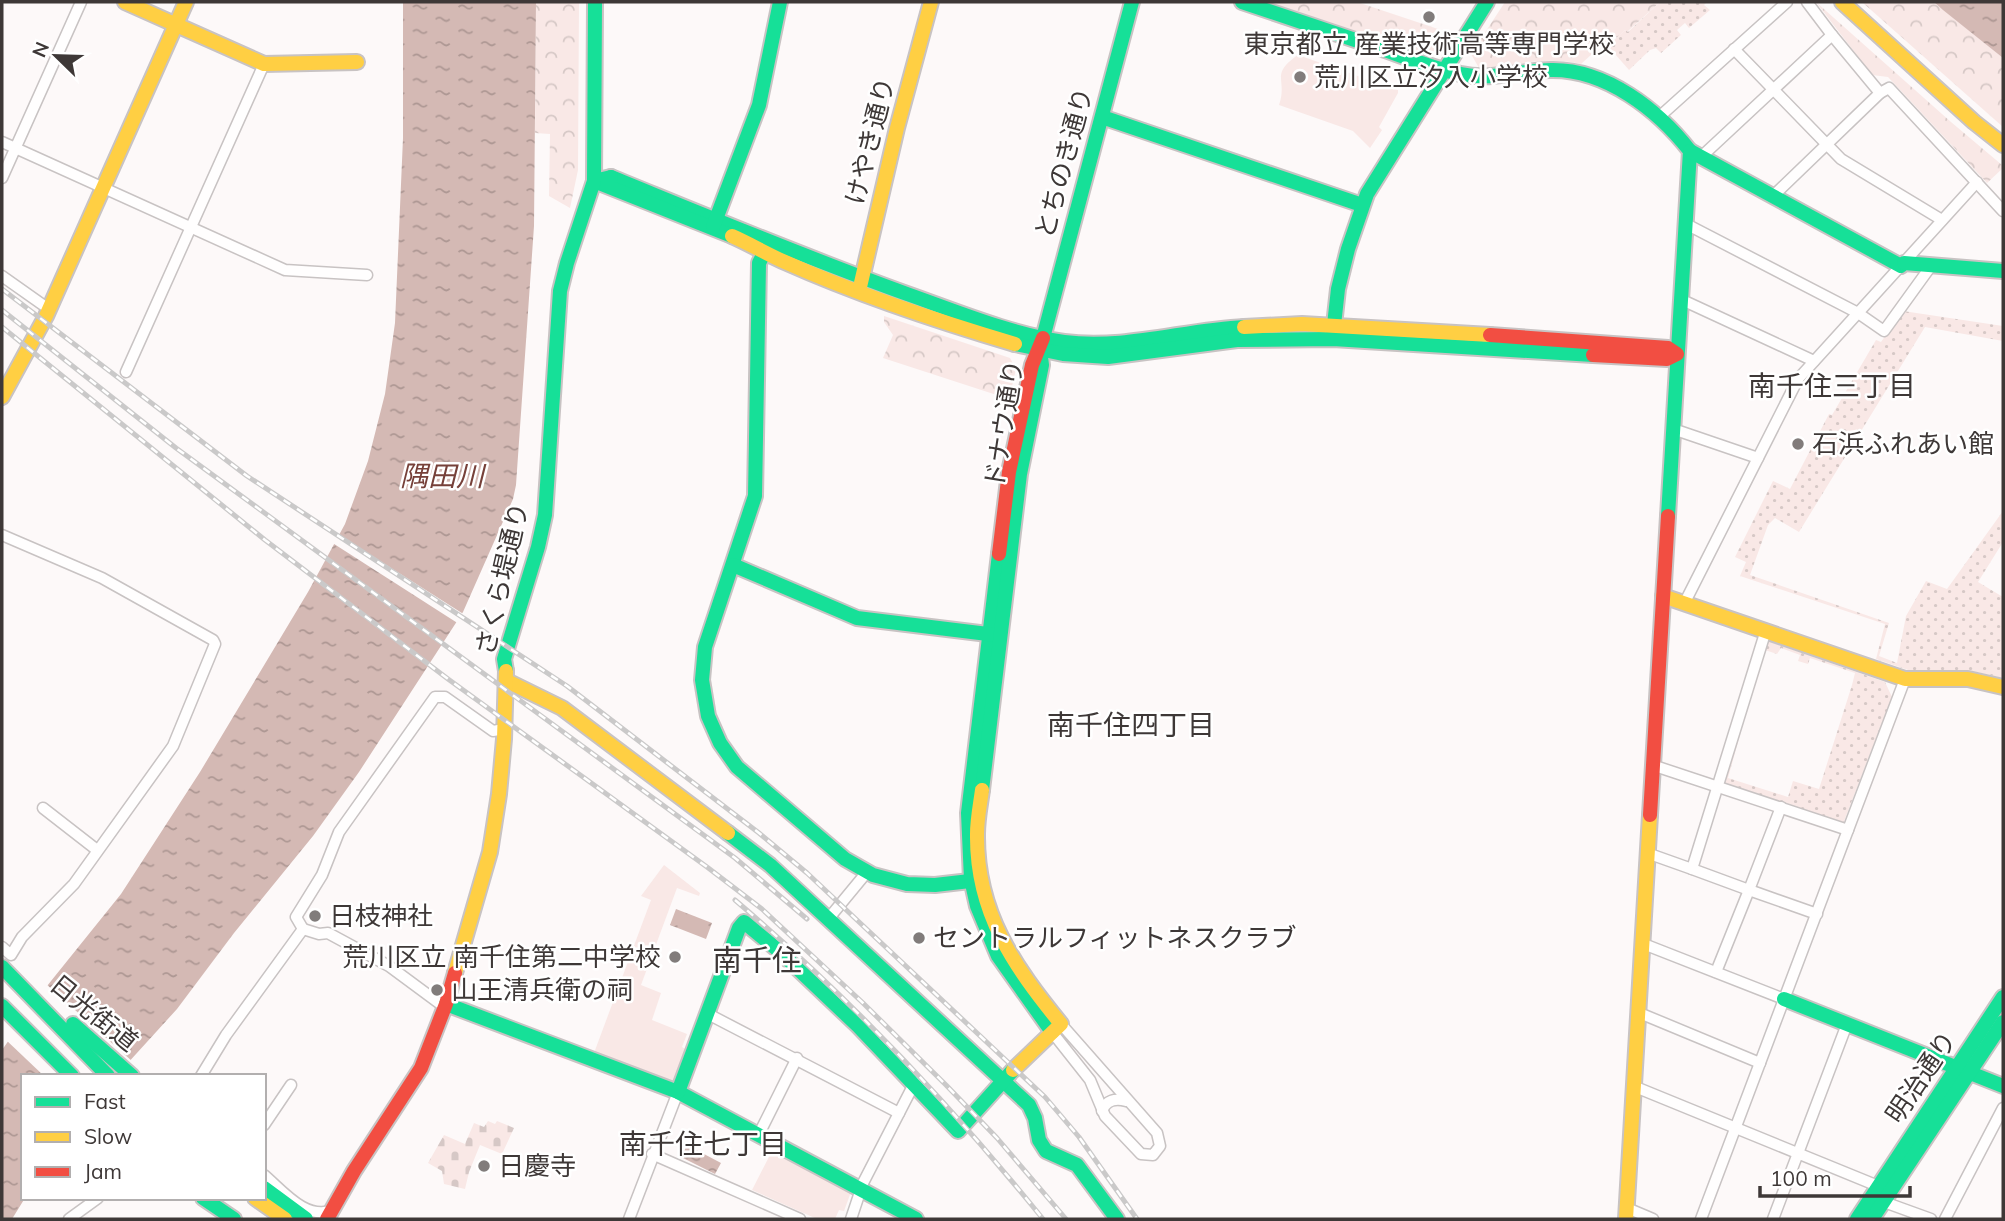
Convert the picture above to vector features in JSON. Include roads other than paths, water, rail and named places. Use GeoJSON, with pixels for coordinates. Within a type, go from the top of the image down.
{"type":"FeatureCollection","features":[{"type":"Feature","properties":{"kind":"main road"},"geometry":{"type":"LineString","coordinates":[[125,2],[264,64],[357,62]]}},
{"type":"Feature","properties":{"kind":"main road"},"geometry":{"type":"LineString","coordinates":[[2,395],[46,316],[186,2]]}},
{"type":"Feature","properties":{"kind":"main road","name":"さくら堤通り"},"geometry":{"type":"LineString","coordinates":[[331,1214],[354,1171],[421,1068],[446,1004],[490,852],[499,794],[504,729],[507,681],[504,659],[545,515],[564,272],[594,181],[596,2]]}},
{"type":"Feature","properties":{"kind":"main road"},"geometry":{"type":"LineString","coordinates":[[715,223],[764,90],[780,2]]}},
{"type":"Feature","properties":{"kind":"main road","name":"けやき通り"},"geometry":{"type":"LineString","coordinates":[[860,285],[897,128],[931,2]]}},
{"type":"Feature","properties":{"kind":"main road","name":"とちのき通り"},"geometry":{"type":"LineString","coordinates":[[1042,344],[1132,2]]}},
{"type":"Feature","properties":{"kind":"main road"},"geometry":{"type":"LineString","coordinates":[[1242,2],[1443,70],[1481,77],[1551,69],[1581,73],[1611,83],[1658,118],[1695,154],[1903,265],[2003,271]]}},
{"type":"Feature","properties":{"kind":"main road"},"geometry":{"type":"LineString","coordinates":[[1333,332],[1348,249],[1362,205],[1379,172],[1487,2]]}},
{"type":"Feature","properties":{"kind":"main road"},"geometry":{"type":"LineString","coordinates":[[1842,2],[2003,145]]}},
{"type":"Feature","properties":{"kind":"main road"},"geometry":{"type":"LineString","coordinates":[[1102,117],[1362,205]]}},
{"type":"Feature","properties":{"kind":"main road"},"geometry":{"type":"LineString","coordinates":[[1626,1214],[1680,299],[1695,154]]}},
{"type":"Feature","properties":{"kind":"main road"},"geometry":{"type":"LineString","coordinates":[[594,181],[611,177],[715,223],[791,251],[860,285],[961,328],[1042,344],[1083,357],[1108,357],[1237,340],[1333,332],[1432,343],[1667,359],[1677,354]]}},
{"type":"Feature","properties":{"kind":"main road"},"geometry":{"type":"LineString","coordinates":[[715,223],[764,253],[860,285]]}},
{"type":"Feature","properties":{"kind":"main road"},"geometry":{"type":"LineString","coordinates":[[764,253],[759,263],[755,496],[708,635],[703,663],[704,698],[714,731],[729,757],[747,777],[845,859],[867,872],[887,880],[922,886],[970,881]]}},
{"type":"Feature","properties":{"kind":"main road","name":"ドナウ通り"},"geometry":{"type":"LineString","coordinates":[[1042,344],[1042,365],[1020,474],[994,635],[968,813],[967,857],[970,881],[982,926],[996,956],[1057,1028]]}},
{"type":"Feature","properties":{"kind":"main road"},"geometry":{"type":"LineString","coordinates":[[733,565],[857,618],[994,635]]}},
{"type":"Feature","properties":{"kind":"main road"},"geometry":{"type":"LineString","coordinates":[[1662,596],[1905,679],[1968,679],[2003,687]]}},
{"type":"Feature","properties":{"kind":"main road","name":"ドナウ通り"},"geometry":{"type":"LineString","coordinates":[[994,635],[977,833],[980,880],[989,914],[1004,948],[1057,1028]]}},
{"type":"Feature","properties":{"kind":"main road"},"geometry":{"type":"LineString","coordinates":[[507,681],[562,708],[770,864],[1029,1105],[1035,1118],[1039,1140],[1046,1151],[1077,1165],[1118,1219]]}},
{"type":"Feature","properties":{"kind":"main road"},"geometry":{"type":"LineString","coordinates":[[678,1092],[739,928],[744,922],[816,985],[915,1082],[958,1130],[1002,1081],[1057,1028]]}},
{"type":"Feature","properties":{"kind":"main road","name":"日光街道"},"geometry":{"type":"LineString","coordinates":[[4,959],[25,989],[106,1074]]}},
{"type":"Feature","properties":{"kind":"main road","name":"日光街道"},"geometry":{"type":"LineString","coordinates":[[25,989],[57,1010],[130,1074]]}},
{"type":"Feature","properties":{"kind":"main road","name":"明治通り"},"geometry":{"type":"LineString","coordinates":[[1872,1219],[1964,1070],[2003,997]]}},
{"type":"Feature","properties":{"kind":"main road"},"geometry":{"type":"LineString","coordinates":[[1784,999],[2003,1086]]}},
{"type":"Feature","properties":{"kind":"main road"},"geometry":{"type":"LineString","coordinates":[[446,1004],[678,1092],[916,1219]]}},
{"type":"Feature","properties":{"kind":"main road"},"geometry":{"type":"LineString","coordinates":[[4,1008],[70,1074]]}},
{"type":"Feature","properties":{"kind":"main road","name":"明治通り"},"geometry":{"type":"LineString","coordinates":[[1857,1219],[1878,1186],[2003,1022]]}},
{"type":"Feature","properties":{"kind":"main road"},"geometry":{"type":"LineString","coordinates":[[266,1189],[306,1219]]}},
{"type":"Feature","properties":{"kind":"main road"},"geometry":{"type":"LineString","coordinates":[[207,1200],[234,1219]]}},
{"type":"Feature","properties":{"kind":"main road"},"geometry":{"type":"LineString","coordinates":[[258,1200],[285,1219]]}},
{"type":"Feature","properties":{"kind":"street"},"geometry":{"type":"LineString","coordinates":[[2,178],[81,2]]}},
{"type":"Feature","properties":{"kind":"street"},"geometry":{"type":"LineString","coordinates":[[1658,118],[1787,2]]}},
{"type":"Feature","properties":{"kind":"street"},"geometry":{"type":"LineString","coordinates":[[1807,2],[1880,93]]}},
{"type":"Feature","properties":{"kind":"street"},"geometry":{"type":"LineString","coordinates":[[1695,154],[1774,91],[1832,35]]}},
{"type":"Feature","properties":{"kind":"street"},"geometry":{"type":"LineString","coordinates":[[1734,49],[1841,159],[1942,220]]}},
{"type":"Feature","properties":{"kind":"street"},"geometry":{"type":"LineString","coordinates":[[127,372],[264,64]]}},
{"type":"Feature","properties":{"kind":"street"},"geometry":{"type":"LineString","coordinates":[[1773,196],[1880,93],[1889,88],[2003,211]]}},
{"type":"Feature","properties":{"kind":"street"},"geometry":{"type":"LineString","coordinates":[[2,142],[285,270],[367,275]]}},
{"type":"Feature","properties":{"kind":"street"},"geometry":{"type":"LineString","coordinates":[[1685,602],[1798,379],[1977,182]]}},
{"type":"Feature","properties":{"kind":"street"},"geometry":{"type":"LineString","coordinates":[[1686,224],[1858,313],[1884,331],[1931,266]]}},
{"type":"Feature","properties":{"kind":"street"},"geometry":{"type":"LineString","coordinates":[[2,276],[43,305]]}},
{"type":"Feature","properties":{"kind":"street"},"geometry":{"type":"LineString","coordinates":[[1680,299],[1814,361]]}},
{"type":"Feature","properties":{"kind":"street"},"geometry":{"type":"LineString","coordinates":[[1673,429],[1758,458]]}},
{"type":"Feature","properties":{"kind":"street"},"geometry":{"type":"LineString","coordinates":[[2,535],[102,578],[213,640],[215,644],[173,746],[74,884],[4,959]]}},
{"type":"Feature","properties":{"kind":"street"},"geometry":{"type":"LineString","coordinates":[[1692,869],[1766,630]]}},
{"type":"Feature","properties":{"kind":"street"},"geometry":{"type":"LineString","coordinates":[[1701,1219],[1905,679]]}},
{"type":"Feature","properties":{"kind":"street"},"geometry":{"type":"LineString","coordinates":[[446,1004],[439,1003],[389,966],[328,933],[319,934],[303,929],[296,917],[322,875],[335,839],[435,697],[445,697],[493,731],[504,729]]}},
{"type":"Feature","properties":{"kind":"street"},"geometry":{"type":"LineString","coordinates":[[1652,765],[1848,830]]}},
{"type":"Feature","properties":{"kind":"street"},"geometry":{"type":"LineString","coordinates":[[1716,972],[1781,807]]}},
{"type":"Feature","properties":{"kind":"street"},"geometry":{"type":"LineString","coordinates":[[44,808],[96,850]]}},
{"type":"Feature","properties":{"kind":"street"},"geometry":{"type":"LineString","coordinates":[[1647,853],[1816,915]]}},
{"type":"Feature","properties":{"kind":"street"},"geometry":{"type":"LineString","coordinates":[[829,918],[867,872]]}},
{"type":"Feature","properties":{"kind":"street"},"geometry":{"type":"LineString","coordinates":[[202,1074],[226,1035],[303,929]]}},
{"type":"Feature","properties":{"kind":"street"},"geometry":{"type":"LineString","coordinates":[[1641,943],[1784,999]]}},
{"type":"Feature","properties":{"kind":"street"},"geometry":{"type":"LineString","coordinates":[[1637,1012],[1760,1063]]}},
{"type":"Feature","properties":{"kind":"street"},"geometry":{"type":"LineString","coordinates":[[708,1014],[899,1113]]}},
{"type":"Feature","properties":{"kind":"street"},"geometry":{"type":"LineString","coordinates":[[1773,1219],[1847,1024]]}},
{"type":"Feature","properties":{"kind":"street"},"geometry":{"type":"LineString","coordinates":[[1057,1028],[1159,1137],[1160,1146],[1153,1155],[1147,1156],[1137,1151],[1102,1111],[1090,1080],[1057,1028]]}},
{"type":"Feature","properties":{"kind":"street"},"geometry":{"type":"LineString","coordinates":[[759,1134],[797,1058]]}},
{"type":"Feature","properties":{"kind":"street"},"geometry":{"type":"LineString","coordinates":[[851,1219],[861,1189],[915,1082]]}},
{"type":"Feature","properties":{"kind":"street"},"geometry":{"type":"LineString","coordinates":[[266,1122],[291,1086]]}},
{"type":"Feature","properties":{"kind":"street"},"geometry":{"type":"LineString","coordinates":[[1633,1086],[1878,1186]]}},
{"type":"Feature","properties":{"kind":"street"},"geometry":{"type":"LineString","coordinates":[[629,1219],[678,1092]]}},
{"type":"Feature","properties":{"kind":"street"},"geometry":{"type":"LineString","coordinates":[[1102,1111],[1107,1103],[1113,1100],[1126,1101]]}},
{"type":"Feature","properties":{"kind":"street"},"geometry":{"type":"LineString","coordinates":[[1945,1219],[2003,1108]]}},
{"type":"Feature","properties":{"kind":"street"},"geometry":{"type":"LineString","coordinates":[[652,1154],[800,1219]]}},
{"type":"Feature","properties":{"kind":"street"},"geometry":{"type":"LineString","coordinates":[[266,1177],[310,1213],[331,1214]]}},
{"type":"Feature","properties":{"kind":"street"},"geometry":{"type":"LineString","coordinates":[[69,1219],[96,1200]]}},
{"type":"Feature","properties":{"kind":"street"},"geometry":{"type":"LineString","coordinates":[[1884,1202],[1931,1219]]}},
{"type":"Feature","properties":{"kind":"street"},"geometry":{"type":"LineString","coordinates":[[1626,1214],[1653,1219]]}},
{"type":"Feature","properties":{"kind":"water","name":"隅田川"},"geometry":{"type":"Polygon","coordinates":[[[403,2],[536,2],[534,226],[513,499],[463,612],[359,772],[313,836],[234,933],[177,1009],[118,1074],[21,1074],[21,1200],[24,1200],[12,1219],[2,1219],[2,1050],[47,986],[121,894],[200,772],[308,592],[345,524],[368,461],[385,394],[395,323],[403,138],[403,2]]]}},
{"type":"Feature","properties":{"kind":"water"},"geometry":{"type":"Polygon","coordinates":[[[1934,2],[2003,2],[2003,58],[1943,10],[1934,2]]]}},
{"type":"Feature","properties":{"kind":"water"},"geometry":{"type":"Polygon","coordinates":[[[676,909],[712,923],[706,939],[670,925],[676,909]]]}},
{"type":"Feature","properties":{"kind":"water"},"geometry":{"type":"Polygon","coordinates":[[[687,1145],[721,1163],[715,1174],[681,1157],[687,1145]]]}},
{"type":"Feature","properties":{"kind":"railway"},"geometry":{"type":"LineString","coordinates":[[2,289],[247,476],[567,686],[759,833],[807,873],[1045,1097],[1079,1137],[1137,1219]]}},
{"type":"Feature","properties":{"kind":"railway"},"geometry":{"type":"LineString","coordinates":[[2,310],[176,448],[735,858],[807,919]]}},
{"type":"Feature","properties":{"kind":"railway"},"geometry":{"type":"LineString","coordinates":[[2,327],[265,540],[448,679],[762,909],[946,1085],[997,1138],[1066,1219]]}},
{"type":"Feature","properties":{"kind":"railway"},"geometry":{"type":"LineString","coordinates":[[735,900],[777,936],[896,1052],[972,1134],[1043,1219]]}},
{"type":"Feature","properties":{"kind":"place","name":"東京都立 産業技術高等専門学校"},"geometry":{"type":"Point","coordinates":[1429,17]}},
{"type":"Feature","properties":{"kind":"place","name":"荒川区立汐入小学校"},"geometry":{"type":"Point","coordinates":[1300,77]}},
{"type":"Feature","properties":{"kind":"place","name":"石浜ふれあい館"},"geometry":{"type":"Point","coordinates":[1798,444]}},
{"type":"Feature","properties":{"kind":"place","name":"日枝神社"},"geometry":{"type":"Point","coordinates":[315,916]}},
{"type":"Feature","properties":{"kind":"place","name":"セントラルフィットネスクラブ"},"geometry":{"type":"Point","coordinates":[919,938]}},
{"type":"Feature","properties":{"kind":"place","name":"荒川区立 南千住第二中学校"},"geometry":{"type":"Point","coordinates":[675,957]}},
{"type":"Feature","properties":{"kind":"place","name":"山王清兵衛の祠"},"geometry":{"type":"Point","coordinates":[437,990]}},
{"type":"Feature","properties":{"kind":"place","name":"日慶寺"},"geometry":{"type":"Point","coordinates":[484,1166]}},
{"type":"Feature","properties":{"kind":"district","name":"南千住三丁目"},"geometry":{"type":"Point","coordinates":[1832,386]}},
{"type":"Feature","properties":{"kind":"district","name":"南千住四丁目"},"geometry":{"type":"Point","coordinates":[1131,725]}},
{"type":"Feature","properties":{"kind":"district","name":"南千住"},"geometry":{"type":"Point","coordinates":[757,961]}},
{"type":"Feature","properties":{"kind":"district","name":"南千住七丁目"},"geometry":{"type":"Point","coordinates":[703,1144]}}]}
